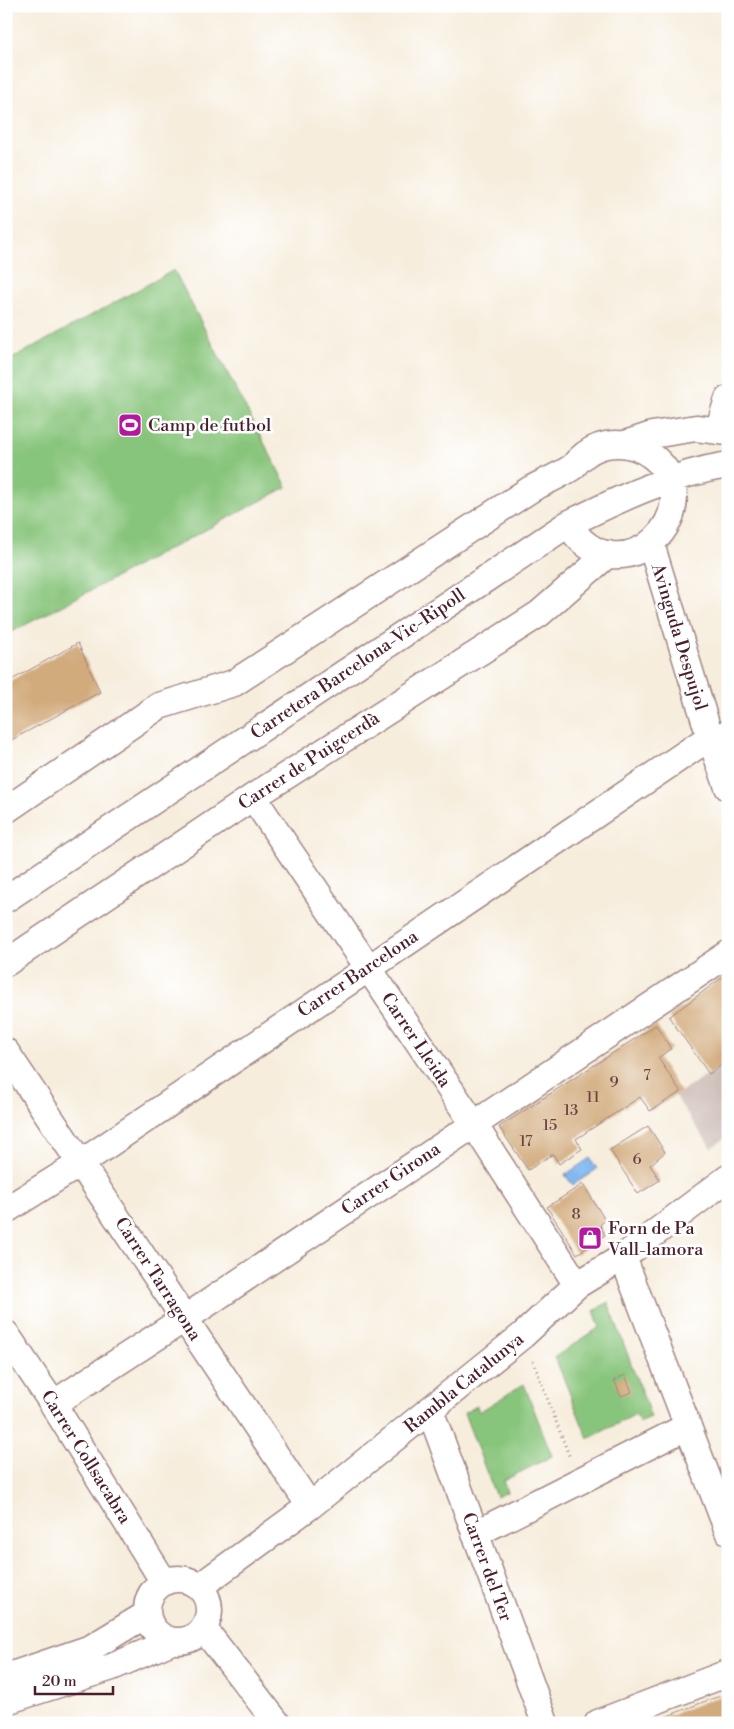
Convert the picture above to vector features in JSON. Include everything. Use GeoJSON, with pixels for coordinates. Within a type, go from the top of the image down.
{"type":"FeatureCollection","features":[{"type":"Feature","properties":{"kind":"street"},"geometry":{"type":"LineString","coordinates":[[625,444],[652,435],[696,428],[723,431],[728,399]]}},
{"type":"Feature","properties":{"kind":"street"},"geometry":{"type":"LineString","coordinates":[[6,810],[159,706],[234,683],[531,489],[573,467],[579,459],[596,448],[615,444],[637,447],[657,460],[670,480],[673,494],[669,522],[651,544],[638,552],[623,555],[608,554],[596,550],[585,544],[575,535],[568,524]]}},
{"type":"Feature","properties":{"kind":"street","name":"Carretera Barcelona-Vic-Ripoll"},"geometry":{"type":"LineString","coordinates":[[6,899],[568,524],[621,498],[670,480],[728,465]]}},
{"type":"Feature","properties":{"kind":"street","name":"Avinguda Despujol"},"geometry":{"type":"LineString","coordinates":[[651,544],[719,735],[728,787]]}},
{"type":"Feature","properties":{"kind":"street","name":"Carrer de Puigcerdà"},"geometry":{"type":"LineString","coordinates":[[6,963],[253,797],[539,614],[608,554]]}},
{"type":"Feature","properties":{"kind":"street","name":"Carrer Barcelona"},"geometry":{"type":"LineString","coordinates":[[6,1210],[81,1162],[367,968],[719,735]]}},
{"type":"Feature","properties":{"kind":"street","name":"Carrer Lleida"},"geometry":{"type":"LineString","coordinates":[[253,797],[473,1124],[577,1286]]}},
{"type":"Feature","properties":{"kind":"street","name":"Carrer Girona"},"geometry":{"type":"LineString","coordinates":[[53,1404],[184,1319],[728,954]]}},
{"type":"Feature","properties":{"kind":"street","name":"Carrer Tarragona"},"geometry":{"type":"LineString","coordinates":[[6,1052],[310,1506]]}},
{"type":"Feature","properties":{"kind":"street","name":"Rambla Catalunya"},"geometry":{"type":"LineString","coordinates":[[200,1587],[310,1506],[523,1335],[577,1286],[622,1257],[728,1178]]}},
{"type":"Feature","properties":{"kind":"street"},"geometry":{"type":"LineString","coordinates":[[622,1257],[728,1531]]}},
{"type":"Feature","properties":{"kind":"street","name":"Carrer Collsacabra"},"geometry":{"type":"LineString","coordinates":[[6,1334],[53,1404],[164,1582]]}},
{"type":"Feature","properties":{"kind":"street","name":"Carrer del Ter"},"geometry":{"type":"LineString","coordinates":[[430,1410],[544,1723]]}},
{"type":"Feature","properties":{"kind":"street"},"geometry":{"type":"LineString","coordinates":[[475,1534],[688,1426]]}},
{"type":"Feature","properties":{"kind":"street"},"geometry":{"type":"LineString","coordinates":[[176,1578],[189,1580],[200,1587],[210,1607],[209,1618],[204,1629],[195,1637],[184,1641],[172,1641],[160,1636],[151,1626],[147,1614],[148,1601],[154,1590],[164,1582],[176,1578]]}},
{"type":"Feature","properties":{"kind":"street"},"geometry":{"type":"LineString","coordinates":[[6,1677],[91,1648],[147,1614]]}},
{"type":"Feature","properties":{"kind":"street"},"geometry":{"type":"LineString","coordinates":[[204,1629],[277,1723]]}},
{"type":"Feature","properties":{"kind":"street"},"geometry":{"type":"LineString","coordinates":[[6,1701],[112,1667],[172,1641]]}},
{"type":"Feature","properties":{"kind":"street"},"geometry":{"type":"LineString","coordinates":[[598,1723],[728,1673]]}},
{"type":"Feature","properties":{"kind":"path"},"geometry":{"type":"LineString","coordinates":[[523,1335],[579,1482]]}},
{"type":"Feature","properties":{"kind":"shaded area"},"geometry":{"type":"Polygon","coordinates":[[[728,1061],[728,1136],[711,1148],[675,1096],[728,1061]]]}},
{"type":"Feature","properties":{"kind":"green space","name":"Camp de futbol"},"geometry":{"type":"Polygon","coordinates":[[[174,270],[287,487],[6,635],[6,362],[174,270]]]}},
{"type":"Feature","properties":{"kind":"green space"},"geometry":{"type":"Polygon","coordinates":[[[608,1302],[651,1417],[639,1422],[636,1414],[588,1439],[555,1357],[600,1327],[594,1311],[608,1302]]]}},
{"type":"Feature","properties":{"kind":"green space"},"geometry":{"type":"Polygon","coordinates":[[[524,1384],[552,1456],[503,1481],[507,1492],[496,1497],[464,1413],[477,1406],[479,1412],[524,1384]]]}},
{"type":"Feature","properties":{"kind":"water"},"geometry":{"type":"Polygon","coordinates":[[[590,1158],[597,1169],[573,1185],[565,1175],[590,1158]]]}},
{"type":"Feature","properties":{"kind":"building"},"geometry":{"type":"Polygon","coordinates":[[[78,643],[100,692],[6,743],[6,683],[78,643]]]}},
{"type":"Feature","properties":{"kind":"building"},"geometry":{"type":"Polygon","coordinates":[[[728,973],[728,1061],[709,1074],[669,1017],[728,973]]]}},
{"type":"Feature","properties":{"kind":"building"},"geometry":{"type":"Polygon","coordinates":[[[656,1025],[671,1049],[658,1058],[681,1092],[650,1111],[640,1097],[576,1139],[582,1149],[559,1164],[553,1154],[528,1170],[499,1127],[656,1025]]]}},
{"type":"Feature","properties":{"kind":"building"},"geometry":{"type":"Polygon","coordinates":[[[648,1126],[665,1152],[650,1165],[660,1180],[638,1194],[610,1150],[648,1126]]]}},
{"type":"Feature","properties":{"kind":"building"},"geometry":{"type":"Polygon","coordinates":[[[583,1184],[605,1220],[600,1225],[605,1235],[577,1254],[547,1207],[583,1184]]]}},
{"type":"Feature","properties":{"kind":"building"},"geometry":{"type":"Polygon","coordinates":[[[625,1375],[632,1392],[621,1396],[614,1380],[625,1375]]]}},
{"type":"Feature","properties":{"kind":"building"},"geometry":{"type":"Polygon","coordinates":[[[728,1694],[728,1723],[650,1723],[711,1699],[728,1694]]]}},
{"type":"Feature","properties":{"kind":"place","name":"Camp de futbol"},"geometry":{"type":"Point","coordinates":[130,425]}},
{"type":"Feature","properties":{"kind":"place","name":"Forn de Pa Vall-lamora"},"geometry":{"type":"Point","coordinates":[590,1238]}}]}
